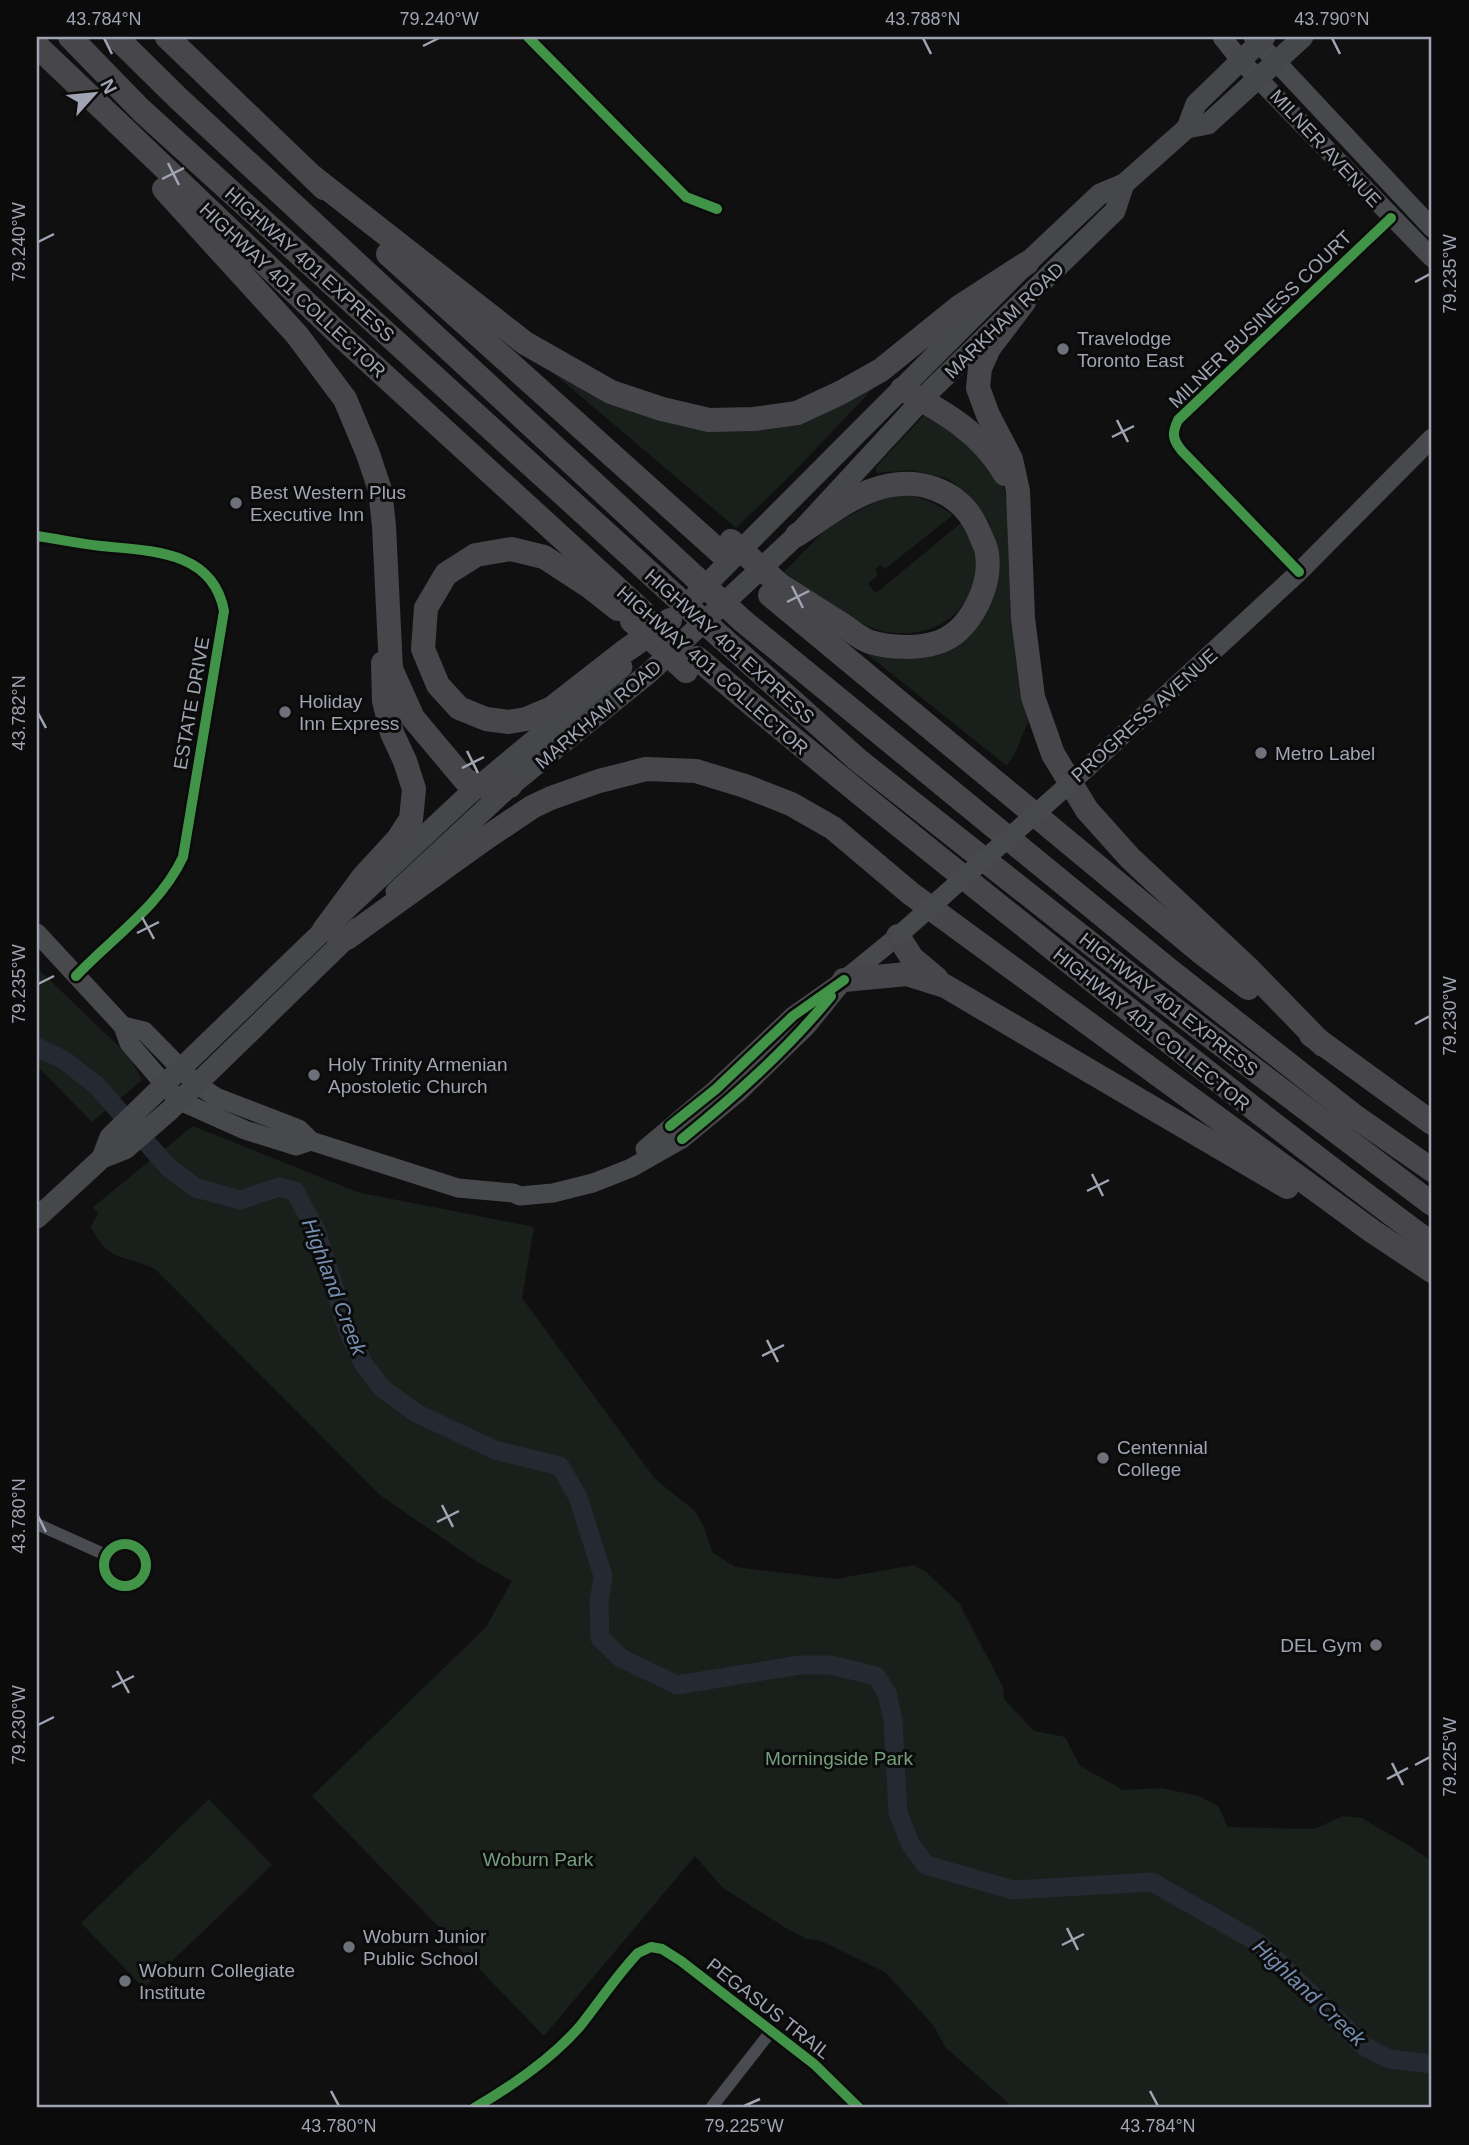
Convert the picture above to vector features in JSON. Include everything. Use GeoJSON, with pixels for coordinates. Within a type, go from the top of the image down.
{"type":"FeatureCollection","features":[{"type":"Feature","properties":{"kind":"highway","name":"HIGHWAY 401 EXPRESS"},"geometry":{"type":"LineString","coordinates":[[70,37],[141,110],[858,760],[1153,993],[1432,1204]]}},
{"type":"Feature","properties":{"kind":"highway","name":"HIGHWAY 401 EXPRESS"},"geometry":{"type":"LineString","coordinates":[[116,37],[189,108],[743,621],[1168,969],[1353,1115],[1432,1170]]}},
{"type":"Feature","properties":{"kind":"highway"},"geometry":{"type":"LineString","coordinates":[[167,37],[313,177],[391,257],[678,513],[726,547],[1203,954],[1432,1123]]}},
{"type":"Feature","properties":{"kind":"highway","name":"HIGHWAY 401 COLLECTOR"},"geometry":{"type":"LineString","coordinates":[[37,46],[135,142],[691,665],[811,755],[1306,1152],[1432,1244]]}},
{"type":"Feature","properties":{"kind":"highway"},"geometry":{"type":"LineString","coordinates":[[135,142],[155,179],[297,335],[345,399],[380,490],[391,669],[413,719],[465,780],[479,786],[510,786]]}},
{"type":"Feature","properties":{"kind":"highway"},"geometry":{"type":"LineString","coordinates":[[313,177],[525,343],[611,392],[662,409],[709,420],[754,419],[796,413],[840,393],[881,370],[959,307],[1027,262]]}},
{"type":"Feature","properties":{"kind":"highway"},"geometry":{"type":"LineString","coordinates":[[1024,302],[989,348],[980,368],[978,388],[988,415],[1011,460],[1018,491],[1023,618],[1032,697],[1053,754],[1087,810],[1130,858],[1248,968],[1323,1045]]}},
{"type":"Feature","properties":{"kind":"highway"},"geometry":{"type":"LineString","coordinates":[[912,394],[950,415],[988,447],[1004,472],[1019,523]]}},
{"type":"Feature","properties":{"kind":"highway"},"geometry":{"type":"LineString","coordinates":[[775,590],[867,642],[916,646],[940,642],[958,630],[975,608],[986,582],[988,554],[975,522],[945,491],[914,484],[872,490],[856,497],[797,535]]}},
{"type":"Feature","properties":{"kind":"highway"},"geometry":{"type":"LineString","coordinates":[[637,616],[544,558],[511,549],[476,555],[446,574],[426,608],[423,649],[438,685],[459,708],[486,719],[509,722],[526,719],[552,708],[670,620]]}},
{"type":"Feature","properties":{"kind":"highway"},"geometry":{"type":"LineString","coordinates":[[335,934],[364,876],[398,839],[411,819],[414,789],[392,733],[384,701],[382,670],[387,599]]}},
{"type":"Feature","properties":{"kind":"highway"},"geometry":{"type":"LineString","coordinates":[[335,934],[532,807],[551,798],[599,781],[646,769],[696,771],[791,804],[833,828],[921,901],[1371,1231],[1432,1271]]}},
{"type":"Feature","properties":{"kind":"highway"},"geometry":{"type":"LineString","coordinates":[[898,936],[912,958],[945,986],[1333,1214],[1371,1231]]}},
{"type":"Feature","properties":{"kind":"highway"},"geometry":{"type":"LineString","coordinates":[[844,979],[906,974],[945,986]]}},
{"type":"Feature","properties":{"kind":"main road","name":"MILNER AVENUE"},"geometry":{"type":"LineString","coordinates":[[1222,37],[1241,61],[1432,258]]}},
{"type":"Feature","properties":{"kind":"main road","name":"MARKHAM ROAD"},"geometry":{"type":"LineString","coordinates":[[1187,128],[1208,124],[1303,37]]}},
{"type":"Feature","properties":{"kind":"main road","name":"MILNER AVENUE"},"geometry":{"type":"LineString","coordinates":[[1259,39],[1432,228]]}},
{"type":"Feature","properties":{"kind":"main road","name":"MARKHAM ROAD"},"geometry":{"type":"LineString","coordinates":[[335,934],[650,672],[797,535],[912,394],[1027,262],[1100,194],[1124,184],[1187,128],[1196,104],[1241,61],[1259,39]]}},
{"type":"Feature","properties":{"kind":"main road","name":"MARKHAM ROAD"},"geometry":{"type":"LineString","coordinates":[[37,1218],[102,1158],[125,1149],[125,1136],[335,934],[479,786],[608,680],[912,394],[1024,302],[1115,211],[1124,184]]}},
{"type":"Feature","properties":{"kind":"main road","name":"PROGRESS AVENUE"},"geometry":{"type":"LineString","coordinates":[[654,1151],[793,1016],[898,936],[1086,769],[1299,572],[1432,438]]}},
{"type":"Feature","properties":{"kind":"main road","name":"PROGRESS AVENUE"},"geometry":{"type":"LineString","coordinates":[[37,933],[123,1026],[144,1031],[180,1085],[245,1130],[296,1146],[311,1140],[442,1184],[520,1196],[553,1193],[593,1183],[682,1139],[739,1092],[806,1027],[844,979]]}},
{"type":"Feature","properties":{"kind":"main road"},"geometry":{"type":"LineString","coordinates":[[735,1072],[739,1092]]}},
{"type":"Feature","properties":{"kind":"street"},"geometry":{"type":"LineString","coordinates":[[528,37],[686,197],[717,209]]}},
{"type":"Feature","properties":{"kind":"street","name":"MILNER BUSINESS COURT"},"geometry":{"type":"LineString","coordinates":[[1299,572],[1182,451],[1174,441],[1173,431],[1178,420],[1391,218]]}},
{"type":"Feature","properties":{"kind":"street","name":"ESTATE DRIVE"},"geometry":{"type":"LineString","coordinates":[[37,536],[147,550],[179,557],[202,570],[221,596],[224,611],[183,857],[159,895],[76,976]]}},
{"type":"Feature","properties":{"kind":"street"},"geometry":{"type":"LineString","coordinates":[[37,1524],[106,1555]]}},
{"type":"Feature","properties":{"kind":"street","name":"PEGASUS TRAIL"},"geometry":{"type":"LineString","coordinates":[[474,2108],[500,2093],[560,2046],[581,2025],[638,1952],[651,1947],[662,1949],[681,1961],[772,2030],[814,2064],[859,2108]]}},
{"type":"Feature","properties":{"kind":"street"},"geometry":{"type":"LineString","coordinates":[[711,2108],[772,2030]]}},
{"type":"Feature","properties":{"kind":"green space"},"geometry":{"type":"Polygon","coordinates":[[[552,372],[753,426],[885,376],[790,476],[736,528],[552,372]]]}},
{"type":"Feature","properties":{"kind":"green space"},"geometry":{"type":"Polygon","coordinates":[[[929,410],[1001,477],[1012,520],[1029,719],[1007,766],[852,642],[954,637],[996,550],[989,521],[968,494],[947,478],[911,470],[876,473],[876,467],[929,410]]]}},
{"type":"Feature","properties":{"kind":"green space"},"geometry":{"type":"Polygon","coordinates":[[[898,494],[914,496],[953,515],[885,569],[880,565],[875,570],[878,575],[868,584],[876,593],[967,518],[981,554],[981,563],[972,590],[955,614],[944,622],[917,632],[886,632],[874,629],[784,572],[828,527],[881,499],[898,494]]]}},
{"type":"Feature","properties":{"kind":"green space"},"geometry":{"type":"Polygon","coordinates":[[[37,968],[129,1056],[142,1080],[92,1122],[37,1066],[37,968]]]}},
{"type":"Feature","properties":{"kind":"green space","name":"Morningside Park"},"geometry":{"type":"Polygon","coordinates":[[[193,1126],[357,1192],[534,1227],[522,1298],[655,1479],[695,1511],[713,1553],[736,1567],[835,1579],[914,1565],[926,1572],[959,1603],[1003,1687],[1004,1699],[1034,1731],[1065,1737],[1080,1766],[1123,1790],[1161,1788],[1199,1796],[1218,1806],[1228,1827],[1314,1829],[1343,1816],[1362,1818],[1432,1862],[1432,2108],[1014,2108],[945,2047],[934,2026],[885,1972],[821,1941],[807,1939],[789,1930],[723,1888],[695,1856],[544,2036],[312,1796],[486,1627],[512,1581],[479,1563],[381,1496],[155,1269],[118,1256],[104,1247],[98,1239],[91,1227],[98,1213],[93,1207],[193,1126]]]}},
{"type":"Feature","properties":{"kind":"green space"},"geometry":{"type":"Polygon","coordinates":[[[209,1799],[272,1865],[144,1988],[81,1923],[209,1799]]]}},
{"type":"Feature","properties":{"kind":"waterway","name":"Highland Creek"},"geometry":{"type":"LineString","coordinates":[[37,1047],[64,1060],[97,1086],[169,1168],[196,1188],[240,1200],[279,1187],[295,1191],[317,1233],[348,1331],[364,1365],[383,1389],[416,1413],[495,1450],[560,1466],[578,1497],[603,1576],[599,1602],[600,1638],[621,1658],[677,1685],[800,1665],[831,1665],[876,1676],[887,1693],[893,1720],[898,1813],[911,1845],[926,1865],[1013,1890],[1152,1882],[1259,1943],[1364,2046],[1389,2059],[1432,2064]]}},
{"type":"Feature","properties":{"kind":"cycle path"},"geometry":{"type":"LineString","coordinates":[[528,37],[686,197],[717,209]]}},
{"type":"Feature","properties":{"kind":"cycle path"},"geometry":{"type":"LineString","coordinates":[[1299,572],[1182,451],[1176,443],[1175,429],[1178,420],[1391,218]]}},
{"type":"Feature","properties":{"kind":"cycle path"},"geometry":{"type":"LineString","coordinates":[[37,536],[159,553],[177,558],[193,565],[207,576],[218,591],[224,611],[183,857],[162,891],[149,906],[76,976]]}},
{"type":"Feature","properties":{"kind":"cycle path"},"geometry":{"type":"LineString","coordinates":[[670,1126],[716,1089],[793,1016],[844,980]]}},
{"type":"Feature","properties":{"kind":"cycle path"},"geometry":{"type":"LineString","coordinates":[[682,1139],[760,1071],[797,1035],[831,996]]}},
{"type":"Feature","properties":{"kind":"cycle path"},"geometry":{"type":"LineString","coordinates":[[125,1544],[140,1550],[146,1565],[140,1580],[125,1586],[110,1580],[104,1565],[110,1550],[125,1544]]}},
{"type":"Feature","properties":{"kind":"cycle path"},"geometry":{"type":"LineString","coordinates":[[474,2108],[517,2081],[557,2049],[581,2025],[638,1953],[651,1947],[662,1949],[681,1961],[814,2064],[859,2108]]}},
{"type":"Feature","properties":{"kind":"place","name":"Travelodge Toronto East"},"geometry":{"type":"Point","coordinates":[1063,349]}},
{"type":"Feature","properties":{"kind":"place","name":"Best Western Plus Executive Inn"},"geometry":{"type":"Point","coordinates":[236,503]}},
{"type":"Feature","properties":{"kind":"place","name":"Holiday Inn Express"},"geometry":{"type":"Point","coordinates":[285,712]}},
{"type":"Feature","properties":{"kind":"place","name":"Metro Label"},"geometry":{"type":"Point","coordinates":[1261,753]}},
{"type":"Feature","properties":{"kind":"place","name":"Holy Trinity Armenian Apostoletic Church"},"geometry":{"type":"Point","coordinates":[314,1075]}},
{"type":"Feature","properties":{"kind":"place","name":"Centennial College"},"geometry":{"type":"Point","coordinates":[1103,1458]}},
{"type":"Feature","properties":{"kind":"place","name":"DEL Gym"},"geometry":{"type":"Point","coordinates":[1376,1645]}},
{"type":"Feature","properties":{"kind":"place","name":"Woburn Junior Public School"},"geometry":{"type":"Point","coordinates":[349,1947]}},
{"type":"Feature","properties":{"kind":"place","name":"Woburn Collegiate Institute"},"geometry":{"type":"Point","coordinates":[125,1981]}},
{"type":"Feature","properties":{"kind":"park label","name":"Woburn Park"},"geometry":{"type":"Point","coordinates":[538,1859]}}]}
